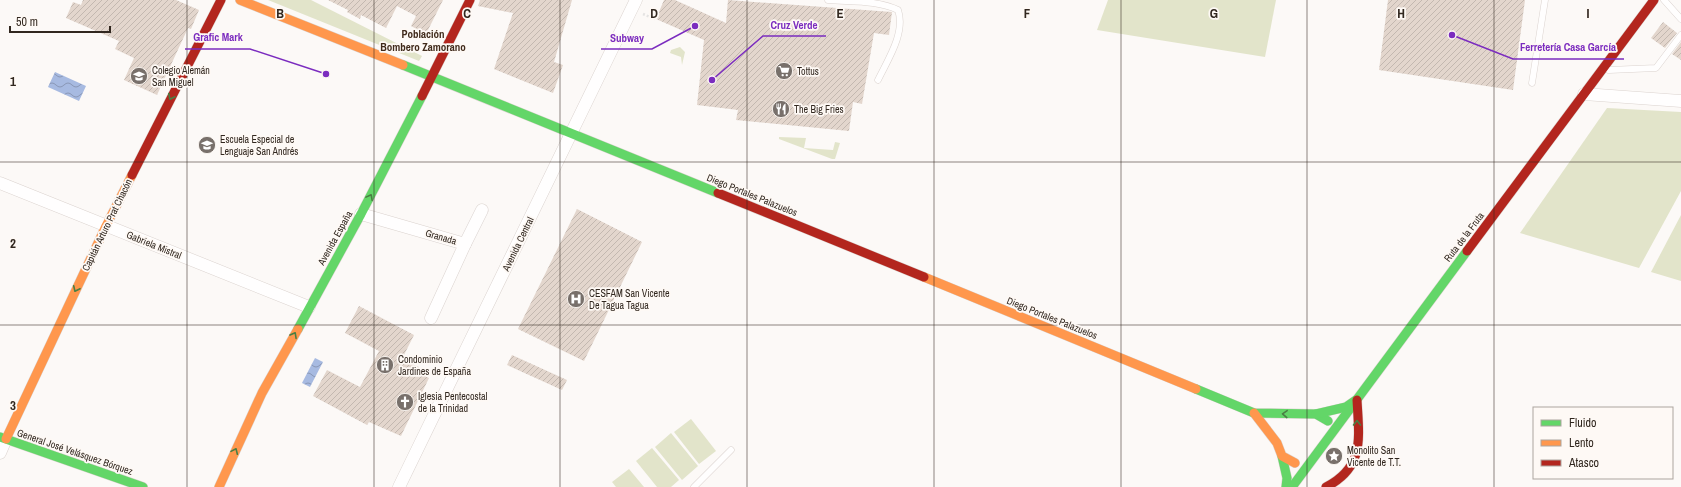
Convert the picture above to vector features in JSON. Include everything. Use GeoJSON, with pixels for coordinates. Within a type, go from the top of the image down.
{"type":"FeatureCollection","features":[{"type":"Feature","properties":{"kind":"main road","name":"Capitán Arturo Prat Chacón"},"geometry":{"type":"LineString","coordinates":[[3,438],[106,226],[221,0]]}},
{"type":"Feature","properties":{"kind":"main road","name":"Diego Portales Palazuelos"},"geometry":{"type":"LineString","coordinates":[[240,0],[432,76],[1254,413]]}},
{"type":"Feature","properties":{"kind":"main road","name":"Avenida España"},"geometry":{"type":"LineString","coordinates":[[219,487],[262,393],[361,214],[470,0]]}},
{"type":"Feature","properties":{"kind":"main road","name":"Ruta de la Fruta"},"geometry":{"type":"LineString","coordinates":[[1292,487],[1309,472],[1338,425],[1654,0]]}},
{"type":"Feature","properties":{"kind":"main road"},"geometry":{"type":"LineString","coordinates":[[1254,413],[1316,414],[1346,407],[1357,400]]}},
{"type":"Feature","properties":{"kind":"main road"},"geometry":{"type":"LineString","coordinates":[[1324,483],[1342,480],[1349,473],[1354,463],[1357,447],[1357,400]]}},
{"type":"Feature","properties":{"kind":"main road"},"geometry":{"type":"LineString","coordinates":[[1254,413],[1277,443],[1282,456],[1287,478],[1286,487]]}},
{"type":"Feature","properties":{"kind":"main road"},"geometry":{"type":"LineString","coordinates":[[1316,414],[1348,432],[1357,447]]}},
{"type":"Feature","properties":{"kind":"main road","name":"General José Velásquez Bórquez"},"geometry":{"type":"LineString","coordinates":[[3,438],[144,487]]}},
{"type":"Feature","properties":{"kind":"main road"},"geometry":{"type":"LineString","coordinates":[[1282,456],[1309,472]]}},
{"type":"Feature","properties":{"kind":"street","name":"Avenida Central"},"geometry":{"type":"LineString","coordinates":[[399,487],[636,0]]}},
{"type":"Feature","properties":{"kind":"street"},"geometry":{"type":"LineString","coordinates":[[1584,94],[1681,102]]}},
{"type":"Feature","properties":{"kind":"street","name":"Gabriela Mistral"},"geometry":{"type":"LineString","coordinates":[[0,182],[309,307]]}},
{"type":"Feature","properties":{"kind":"street"},"geometry":{"type":"LineString","coordinates":[[465,244],[482,210]]}},
{"type":"Feature","properties":{"kind":"street","name":"Granada"},"geometry":{"type":"LineString","coordinates":[[361,214],[465,244],[431,318]]}},
{"type":"Feature","properties":{"kind":"street","name":"Capitán Arturo Prat Chacón"},"geometry":{"type":"LineString","coordinates":[[0,453],[3,438]]}},
{"type":"Feature","properties":{"kind":"lane"},"geometry":{"type":"LineString","coordinates":[[828,0],[867,3],[892,7],[898,10],[900,16],[900,29],[878,80]]}},
{"type":"Feature","properties":{"kind":"lane"},"geometry":{"type":"LineString","coordinates":[[1532,83],[1545,0]]}},
{"type":"Feature","properties":{"kind":"lane"},"geometry":{"type":"LineString","coordinates":[[1664,0],[1681,19]]}},
{"type":"Feature","properties":{"kind":"lane"},"geometry":{"type":"LineString","coordinates":[[1602,70],[1656,68],[1681,35]]}},
{"type":"Feature","properties":{"kind":"lane"},"geometry":{"type":"LineString","coordinates":[[694,487],[730,450]]}},
{"type":"Feature","properties":{"kind":"path"},"geometry":{"type":"LineString","coordinates":[[644,14],[655,19]]}},
{"type":"Feature","properties":{"kind":"green space"},"geometry":{"type":"Polygon","coordinates":[[[268,0],[311,0],[422,56],[419,61],[268,0]]]}},
{"type":"Feature","properties":{"kind":"green space"},"geometry":{"type":"Polygon","coordinates":[[[1108,0],[1276,0],[1265,57],[1097,30],[1108,0]]]}},
{"type":"Feature","properties":{"kind":"green space"},"geometry":{"type":"Polygon","coordinates":[[[680,47],[685,52],[682,65],[681,57],[670,53],[671,50],[680,47]]]}},
{"type":"Feature","properties":{"kind":"green space"},"geometry":{"type":"Polygon","coordinates":[[[1607,108],[1681,112],[1681,191],[1639,268],[1520,233],[1607,108]]]}},
{"type":"Feature","properties":{"kind":"green space"},"geometry":{"type":"Polygon","coordinates":[[[779,137],[806,138],[804,148],[833,150],[835,142],[840,143],[835,159],[832,159],[779,139],[779,137]]]}},
{"type":"Feature","properties":{"kind":"green space"},"geometry":{"type":"Polygon","coordinates":[[[1681,215],[1681,281],[1651,272],[1681,215]]]}},
{"type":"Feature","properties":{"kind":"green space"},"geometry":{"type":"Polygon","coordinates":[[[691,419],[716,451],[699,464],[674,432],[691,419]]]}},
{"type":"Feature","properties":{"kind":"green space"},"geometry":{"type":"Polygon","coordinates":[[[671,433],[698,466],[682,480],[655,447],[671,433]]]}},
{"type":"Feature","properties":{"kind":"green space"},"geometry":{"type":"Polygon","coordinates":[[[652,448],[679,480],[671,487],[657,487],[636,461],[652,448]]]}},
{"type":"Feature","properties":{"kind":"green space"},"geometry":{"type":"Polygon","coordinates":[[[629,469],[644,487],[616,487],[612,482],[629,469]]]}},
{"type":"Feature","properties":{"kind":"water"},"geometry":{"type":"Polygon","coordinates":[[[55,72],[86,86],[79,101],[48,87],[55,72]]]}},
{"type":"Feature","properties":{"kind":"water"},"geometry":{"type":"Polygon","coordinates":[[[315,358],[323,362],[310,387],[302,383],[315,358]]]}},
{"type":"Feature","properties":{"kind":"building","name":"Colegio Alemán San Miguel"},"geometry":{"type":"Polygon","coordinates":[[[83,0],[176,0],[199,10],[191,29],[188,28],[157,95],[124,80],[134,58],[115,49],[119,41],[66,18],[73,2],[81,5],[83,0]]]}},
{"type":"Feature","properties":{"kind":"building"},"geometry":{"type":"Polygon","coordinates":[[[328,0],[443,0],[426,34],[411,26],[416,16],[397,6],[386,28],[361,15],[360,19],[347,12],[348,10],[328,0]]]}},
{"type":"Feature","properties":{"kind":"building"},"geometry":{"type":"Polygon","coordinates":[[[480,0],[572,0],[554,62],[563,65],[553,93],[494,69],[513,13],[478,6],[480,0]]]}},
{"type":"Feature","properties":{"kind":"building","name":"Tottus"},"geometry":{"type":"Polygon","coordinates":[[[664,0],[675,0],[726,23],[728,0],[892,12],[889,35],[874,33],[862,104],[853,102],[849,131],[736,120],[738,110],[697,105],[704,40],[656,19],[664,0]]]}},
{"type":"Feature","properties":{"kind":"building"},"geometry":{"type":"Polygon","coordinates":[[[1388,0],[1525,0],[1513,90],[1379,70],[1388,0]]]}},
{"type":"Feature","properties":{"kind":"building"},"geometry":{"type":"Polygon","coordinates":[[[1663,22],[1677,33],[1665,48],[1651,38],[1663,22]]]}},
{"type":"Feature","properties":{"kind":"building"},"geometry":{"type":"Polygon","coordinates":[[[1681,42],[1681,60],[1672,54],[1681,42]]]}},
{"type":"Feature","properties":{"kind":"building"},"geometry":{"type":"Polygon","coordinates":[[[577,209],[642,242],[584,361],[518,329],[577,209]]]}},
{"type":"Feature","properties":{"kind":"building","name":"Condominio Jardines de España"},"geometry":{"type":"Polygon","coordinates":[[[359,306],[414,335],[402,359],[419,367],[417,372],[429,378],[401,436],[369,422],[367,425],[313,396],[327,370],[360,387],[379,351],[345,333],[359,306]]]}},
{"type":"Feature","properties":{"kind":"building"},"geometry":{"type":"Polygon","coordinates":[[[512,355],[567,380],[562,390],[507,365],[512,355]]]}},
{"type":"Feature","properties":{"kind":"traffic: fast"},"geometry":{"type":"LineString","coordinates":[[403,65],[718,193]]}},
{"type":"Feature","properties":{"kind":"traffic: fast"},"geometry":{"type":"LineString","coordinates":[[298,329],[361,214],[422,96]]}},
{"type":"Feature","properties":{"kind":"traffic: fast"},"geometry":{"type":"LineString","coordinates":[[1292,487],[1467,251]]}},
{"type":"Feature","properties":{"kind":"traffic: fast"},"geometry":{"type":"LineString","coordinates":[[1196,389],[1254,413],[1316,414],[1328,421]]}},
{"type":"Feature","properties":{"kind":"traffic: fast"},"geometry":{"type":"LineString","coordinates":[[1316,414],[1346,407],[1356,400]]}},
{"type":"Feature","properties":{"kind":"traffic: fast"},"geometry":{"type":"LineString","coordinates":[[0,437],[143,487]]}},
{"type":"Feature","properties":{"kind":"traffic: fast"},"geometry":{"type":"LineString","coordinates":[[1282,456],[1287,478],[1286,487]]}},
{"type":"Feature","properties":{"kind":"traffic: slow"},"geometry":{"type":"LineString","coordinates":[[240,0],[403,65]]}},
{"type":"Feature","properties":{"kind":"traffic: slow"},"geometry":{"type":"LineString","coordinates":[[6,439],[106,226],[132,175]]}},
{"type":"Feature","properties":{"kind":"traffic: slow"},"geometry":{"type":"LineString","coordinates":[[924,277],[1196,389]]}},
{"type":"Feature","properties":{"kind":"traffic: slow"},"geometry":{"type":"LineString","coordinates":[[219,487],[262,393],[298,329]]}},
{"type":"Feature","properties":{"kind":"traffic: slow"},"geometry":{"type":"LineString","coordinates":[[1254,413],[1277,443],[1282,456],[1295,463]]}},
{"type":"Feature","properties":{"kind":"traffic: jam"},"geometry":{"type":"LineString","coordinates":[[132,175],[221,0]]}},
{"type":"Feature","properties":{"kind":"traffic: jam"},"geometry":{"type":"LineString","coordinates":[[422,96],[470,0]]}},
{"type":"Feature","properties":{"kind":"traffic: jam"},"geometry":{"type":"LineString","coordinates":[[1467,251],[1654,0]]}},
{"type":"Feature","properties":{"kind":"traffic: jam"},"geometry":{"type":"LineString","coordinates":[[718,193],[924,277]]}},
{"type":"Feature","properties":{"kind":"traffic: jam"},"geometry":{"type":"LineString","coordinates":[[1326,487],[1339,479],[1348,470],[1357,450],[1357,400]]}},
{"type":"Feature","properties":{"kind":"place","name":"Subway"},"geometry":{"type":"Point","coordinates":[695,26]}},
{"type":"Feature","properties":{"kind":"place","name":"Ferretería Casa García"},"geometry":{"type":"Point","coordinates":[1452,35]}},
{"type":"Feature","properties":{"kind":"place","name":"Tottus"},"geometry":{"type":"Point","coordinates":[784,71]}},
{"type":"Feature","properties":{"kind":"place","name":"Grafic Mark"},"geometry":{"type":"Point","coordinates":[326,74]}},
{"type":"Feature","properties":{"kind":"place","name":"Colegio Alemán San Miguel"},"geometry":{"type":"Point","coordinates":[139,76]}},
{"type":"Feature","properties":{"kind":"place","name":"Cruz Verde"},"geometry":{"type":"Point","coordinates":[712,80]}},
{"type":"Feature","properties":{"kind":"place","name":"The Big Fries"},"geometry":{"type":"Point","coordinates":[781,109]}},
{"type":"Feature","properties":{"kind":"place","name":"Escuela Especial de Lenguaje San Andrés"},"geometry":{"type":"Point","coordinates":[207,145]}},
{"type":"Feature","properties":{"kind":"place","name":"CESFAM San Vicente De Tagua Tagua"},"geometry":{"type":"Point","coordinates":[576,299]}},
{"type":"Feature","properties":{"kind":"place","name":"Condominio Jardines de España"},"geometry":{"type":"Point","coordinates":[385,365]}},
{"type":"Feature","properties":{"kind":"place","name":"Iglesia Pentecostal de la Trinidad"},"geometry":{"type":"Point","coordinates":[405,402]}},
{"type":"Feature","properties":{"kind":"place","name":"Monolito San Vicente de T.T."},"geometry":{"type":"Point","coordinates":[1334,456]}},
{"type":"Feature","properties":{"kind":"district","name":"Población Bombero Zamorano"},"geometry":{"type":"Point","coordinates":[423,40]}}]}
